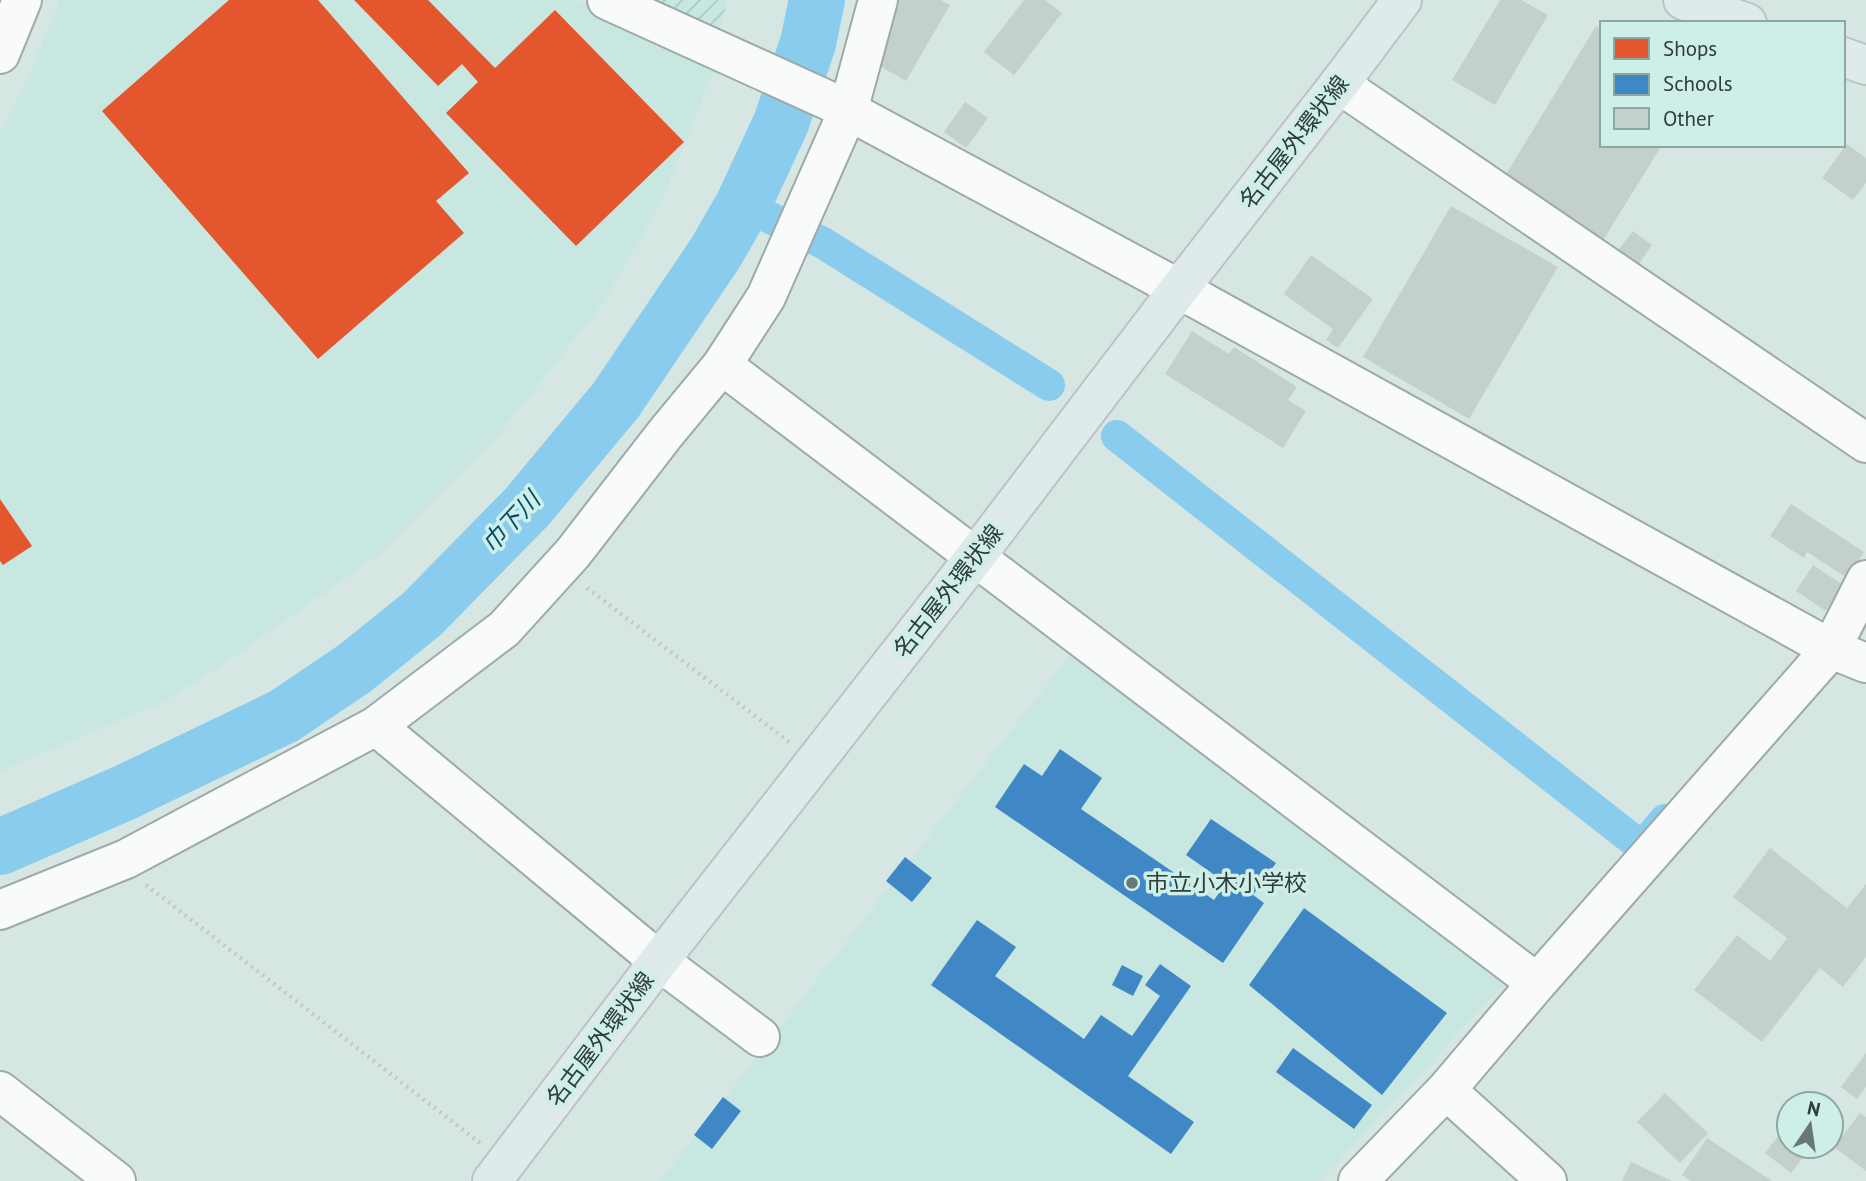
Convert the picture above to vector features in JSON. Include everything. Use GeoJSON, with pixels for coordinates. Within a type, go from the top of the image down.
{"type":"FeatureCollection","features":[{"type":"Feature","properties":{"kind":"main road","name":"名古屋外環状線"},"geometry":{"type":"LineString","coordinates":[[498,1172],[1402,0]]}},
{"type":"Feature","properties":{"kind":"main road"},"geometry":{"type":"LineString","coordinates":[[1683,0],[1741,21]]}},
{"type":"Feature","properties":{"kind":"main road"},"geometry":{"type":"LineString","coordinates":[[1845,58],[1866,65]]}},
{"type":"Feature","properties":{"kind":"street"},"geometry":{"type":"LineString","coordinates":[[0,54],[22,0]]}},
{"type":"Feature","properties":{"kind":"street"},"geometry":{"type":"LineString","coordinates":[[607,0],[842,108],[1179,289],[1831,649],[1866,663]]}},
{"type":"Feature","properties":{"kind":"street"},"geometry":{"type":"LineString","coordinates":[[0,910],[126,859],[376,726],[504,629],[573,553],[722,365],[766,297],[795,231],[842,108],[878,0]]}},
{"type":"Feature","properties":{"kind":"street"},"geometry":{"type":"LineString","coordinates":[[1339,84],[1866,443]]}},
{"type":"Feature","properties":{"kind":"street"},"geometry":{"type":"LineString","coordinates":[[722,365],[1537,983]]}},
{"type":"Feature","properties":{"kind":"street"},"geometry":{"type":"LineString","coordinates":[[1358,1181],[1446,1090],[1831,649],[1866,580]]}},
{"type":"Feature","properties":{"kind":"street"},"geometry":{"type":"LineString","coordinates":[[376,726],[659,961],[760,1037]]}},
{"type":"Feature","properties":{"kind":"street"},"geometry":{"type":"LineString","coordinates":[[1446,1090],[1547,1181]]}},
{"type":"Feature","properties":{"kind":"street"},"geometry":{"type":"LineString","coordinates":[[0,1091],[116,1181]]}},
{"type":"Feature","properties":{"kind":"path"},"geometry":{"type":"LineString","coordinates":[[584,585],[815,762]]}},
{"type":"Feature","properties":{"kind":"path"},"geometry":{"type":"LineString","coordinates":[[141,880],[498,1172]]}},
{"type":"Feature","properties":{"kind":"shaded area"},"geometry":{"type":"Polygon","coordinates":[[[60,0],[577,0],[716,64],[662,201],[604,302],[494,441],[378,555],[229,660],[166,701],[0,771],[0,131],[30,73],[60,0]]]}},
{"type":"Feature","properties":{"kind":"shaded area"},"geometry":{"type":"Polygon","coordinates":[[[649,0],[728,0],[718,33],[649,0]]]}},
{"type":"Feature","properties":{"kind":"shaded area","name":"市立小木小学校"},"geometry":{"type":"Polygon","coordinates":[[[1070,655],[1504,984],[1320,1181],[660,1181],[1070,655]]]}},
{"type":"Feature","properties":{"kind":"building: Shops"},"geometry":{"type":"Polygon","coordinates":[[[229,0],[318,0],[469,173],[436,201],[464,233],[318,359],[102,111],[229,0]]]}},
{"type":"Feature","properties":{"kind":"building: Shops"},"geometry":{"type":"Polygon","coordinates":[[[354,0],[428,0],[495,68],[555,10],[684,142],[576,246],[446,113],[478,82],[462,64],[438,86],[354,0]]]}},
{"type":"Feature","properties":{"kind":"building: Shops"},"geometry":{"type":"Polygon","coordinates":[[[0,499],[32,546],[3,565],[0,561],[0,499]]]}},
{"type":"Feature","properties":{"kind":"building: Schools"},"geometry":{"type":"Polygon","coordinates":[[[1060,749],[1102,778],[1081,809],[1214,900],[1226,883],[1186,855],[1211,819],[1276,863],[1253,895],[1264,903],[1223,963],[995,807],[1024,764],[1042,776],[1060,749]]]}},
{"type":"Feature","properties":{"kind":"building: Schools"},"geometry":{"type":"Polygon","coordinates":[[[905,857],[932,878],[912,902],[886,881],[905,857]]]}},
{"type":"Feature","properties":{"kind":"building: Schools"},"geometry":{"type":"Polygon","coordinates":[[[1304,908],[1447,1013],[1382,1095],[1249,985],[1304,908]]]}},
{"type":"Feature","properties":{"kind":"building: Schools"},"geometry":{"type":"Polygon","coordinates":[[[977,920],[1016,947],[995,976],[1084,1039],[1101,1015],[1132,1036],[1160,996],[1145,985],[1160,964],[1191,986],[1128,1076],[1194,1122],[1171,1154],[931,985],[977,920]]]}},
{"type":"Feature","properties":{"kind":"building: Schools"},"geometry":{"type":"Polygon","coordinates":[[[1122,965],[1143,976],[1133,996],[1112,985],[1122,965]]]}},
{"type":"Feature","properties":{"kind":"building: Schools"},"geometry":{"type":"Polygon","coordinates":[[[1293,1048],[1372,1105],[1354,1129],[1276,1072],[1293,1048]]]}},
{"type":"Feature","properties":{"kind":"building: Schools"},"geometry":{"type":"Polygon","coordinates":[[[723,1097],[741,1111],[712,1149],[694,1135],[723,1097]]]}},
{"type":"Feature","properties":{"kind":"building: Other"},"geometry":{"type":"Polygon","coordinates":[[[891,0],[941,0],[950,5],[906,81],[866,58],[897,3],[891,0]]]}},
{"type":"Feature","properties":{"kind":"building: Other"},"geometry":{"type":"Polygon","coordinates":[[[1024,0],[1045,0],[1062,13],[1014,75],[984,52],[1024,0]]]}},
{"type":"Feature","properties":{"kind":"building: Other"},"geometry":{"type":"Polygon","coordinates":[[[1500,0],[1521,0],[1548,15],[1495,105],[1452,80],[1500,0]]]}},
{"type":"Feature","properties":{"kind":"building: Other"},"geometry":{"type":"Polygon","coordinates":[[[1596,26],[1600,29],[1600,147],[1661,147],[1602,242],[1502,181],[1596,26]]]}},
{"type":"Feature","properties":{"kind":"building: Other"},"geometry":{"type":"Polygon","coordinates":[[[965,102],[988,118],[966,148],[944,132],[965,102]]]}},
{"type":"Feature","properties":{"kind":"building: Other"},"geometry":{"type":"Polygon","coordinates":[[[1847,144],[1866,158],[1866,183],[1853,200],[1822,178],[1847,144]]]}},
{"type":"Feature","properties":{"kind":"building: Other"},"geometry":{"type":"Polygon","coordinates":[[[1451,206],[1558,267],[1469,419],[1363,357],[1451,206]]]}},
{"type":"Feature","properties":{"kind":"building: Other"},"geometry":{"type":"Polygon","coordinates":[[[1633,231],[1652,245],[1636,268],[1616,253],[1633,231]]]}},
{"type":"Feature","properties":{"kind":"building: Other"},"geometry":{"type":"Polygon","coordinates":[[[1311,255],[1373,299],[1338,348],[1326,340],[1333,329],[1284,294],[1311,255]]]}},
{"type":"Feature","properties":{"kind":"building: Other"},"geometry":{"type":"Polygon","coordinates":[[[1192,331],[1229,354],[1234,347],[1297,387],[1288,400],[1306,411],[1283,448],[1165,374],[1192,331]]]}},
{"type":"Feature","properties":{"kind":"building: Other"},"geometry":{"type":"Polygon","coordinates":[[[1791,504],[1864,552],[1847,578],[1807,552],[1804,558],[1770,536],[1791,504]]]}},
{"type":"Feature","properties":{"kind":"building: Other"},"geometry":{"type":"Polygon","coordinates":[[[1813,565],[1843,585],[1826,611],[1796,591],[1813,565]]]}},
{"type":"Feature","properties":{"kind":"building: Other"},"geometry":{"type":"Polygon","coordinates":[[[1770,848],[1847,908],[1866,884],[1866,957],[1843,987],[1820,968],[1762,1042],[1694,990],[1737,935],[1770,961],[1787,938],[1733,897],[1770,848]]]}},
{"type":"Feature","properties":{"kind":"building: Other"},"geometry":{"type":"Polygon","coordinates":[[[1866,1053],[1866,1087],[1857,1099],[1841,1087],[1866,1053]]]}},
{"type":"Feature","properties":{"kind":"building: Other"},"geometry":{"type":"Polygon","coordinates":[[[1665,1093],[1708,1133],[1680,1163],[1637,1122],[1665,1093]]]}},
{"type":"Feature","properties":{"kind":"building: Other"},"geometry":{"type":"Polygon","coordinates":[[[1860,1113],[1866,1117],[1866,1171],[1845,1155],[1845,1133],[1860,1113]]]}},
{"type":"Feature","properties":{"kind":"building: Other"},"geometry":{"type":"Polygon","coordinates":[[[1707,1138],[1772,1181],[1691,1181],[1682,1175],[1707,1138]]]}},
{"type":"Feature","properties":{"kind":"building: Other"},"geometry":{"type":"Polygon","coordinates":[[[1775,1140],[1775,1160],[1801,1160],[1791,1173],[1765,1153],[1775,1140]]]}},
{"type":"Feature","properties":{"kind":"building: Other"},"geometry":{"type":"Polygon","coordinates":[[[1631,1162],[1672,1181],[1622,1181],[1631,1162]]]}},
{"type":"Feature","properties":{"kind":"waterway","name":"巾下川"},"geometry":{"type":"LineString","coordinates":[[0,847],[126,792],[284,716],[355,668],[422,614],[527,507],[616,400],[716,252],[743,205],[781,123],[808,43],[817,0]]}},
{"type":"Feature","properties":{"kind":"waterway"},"geometry":{"type":"LineString","coordinates":[[743,205],[823,243],[1049,385]]}},
{"type":"Feature","properties":{"kind":"waterway"},"geometry":{"type":"LineString","coordinates":[[1117,436],[1642,847],[1665,820]]}},
{"type":"Feature","properties":{"kind":"place","name":"市立小木小学校"},"geometry":{"type":"Point","coordinates":[1132,883]}}]}
